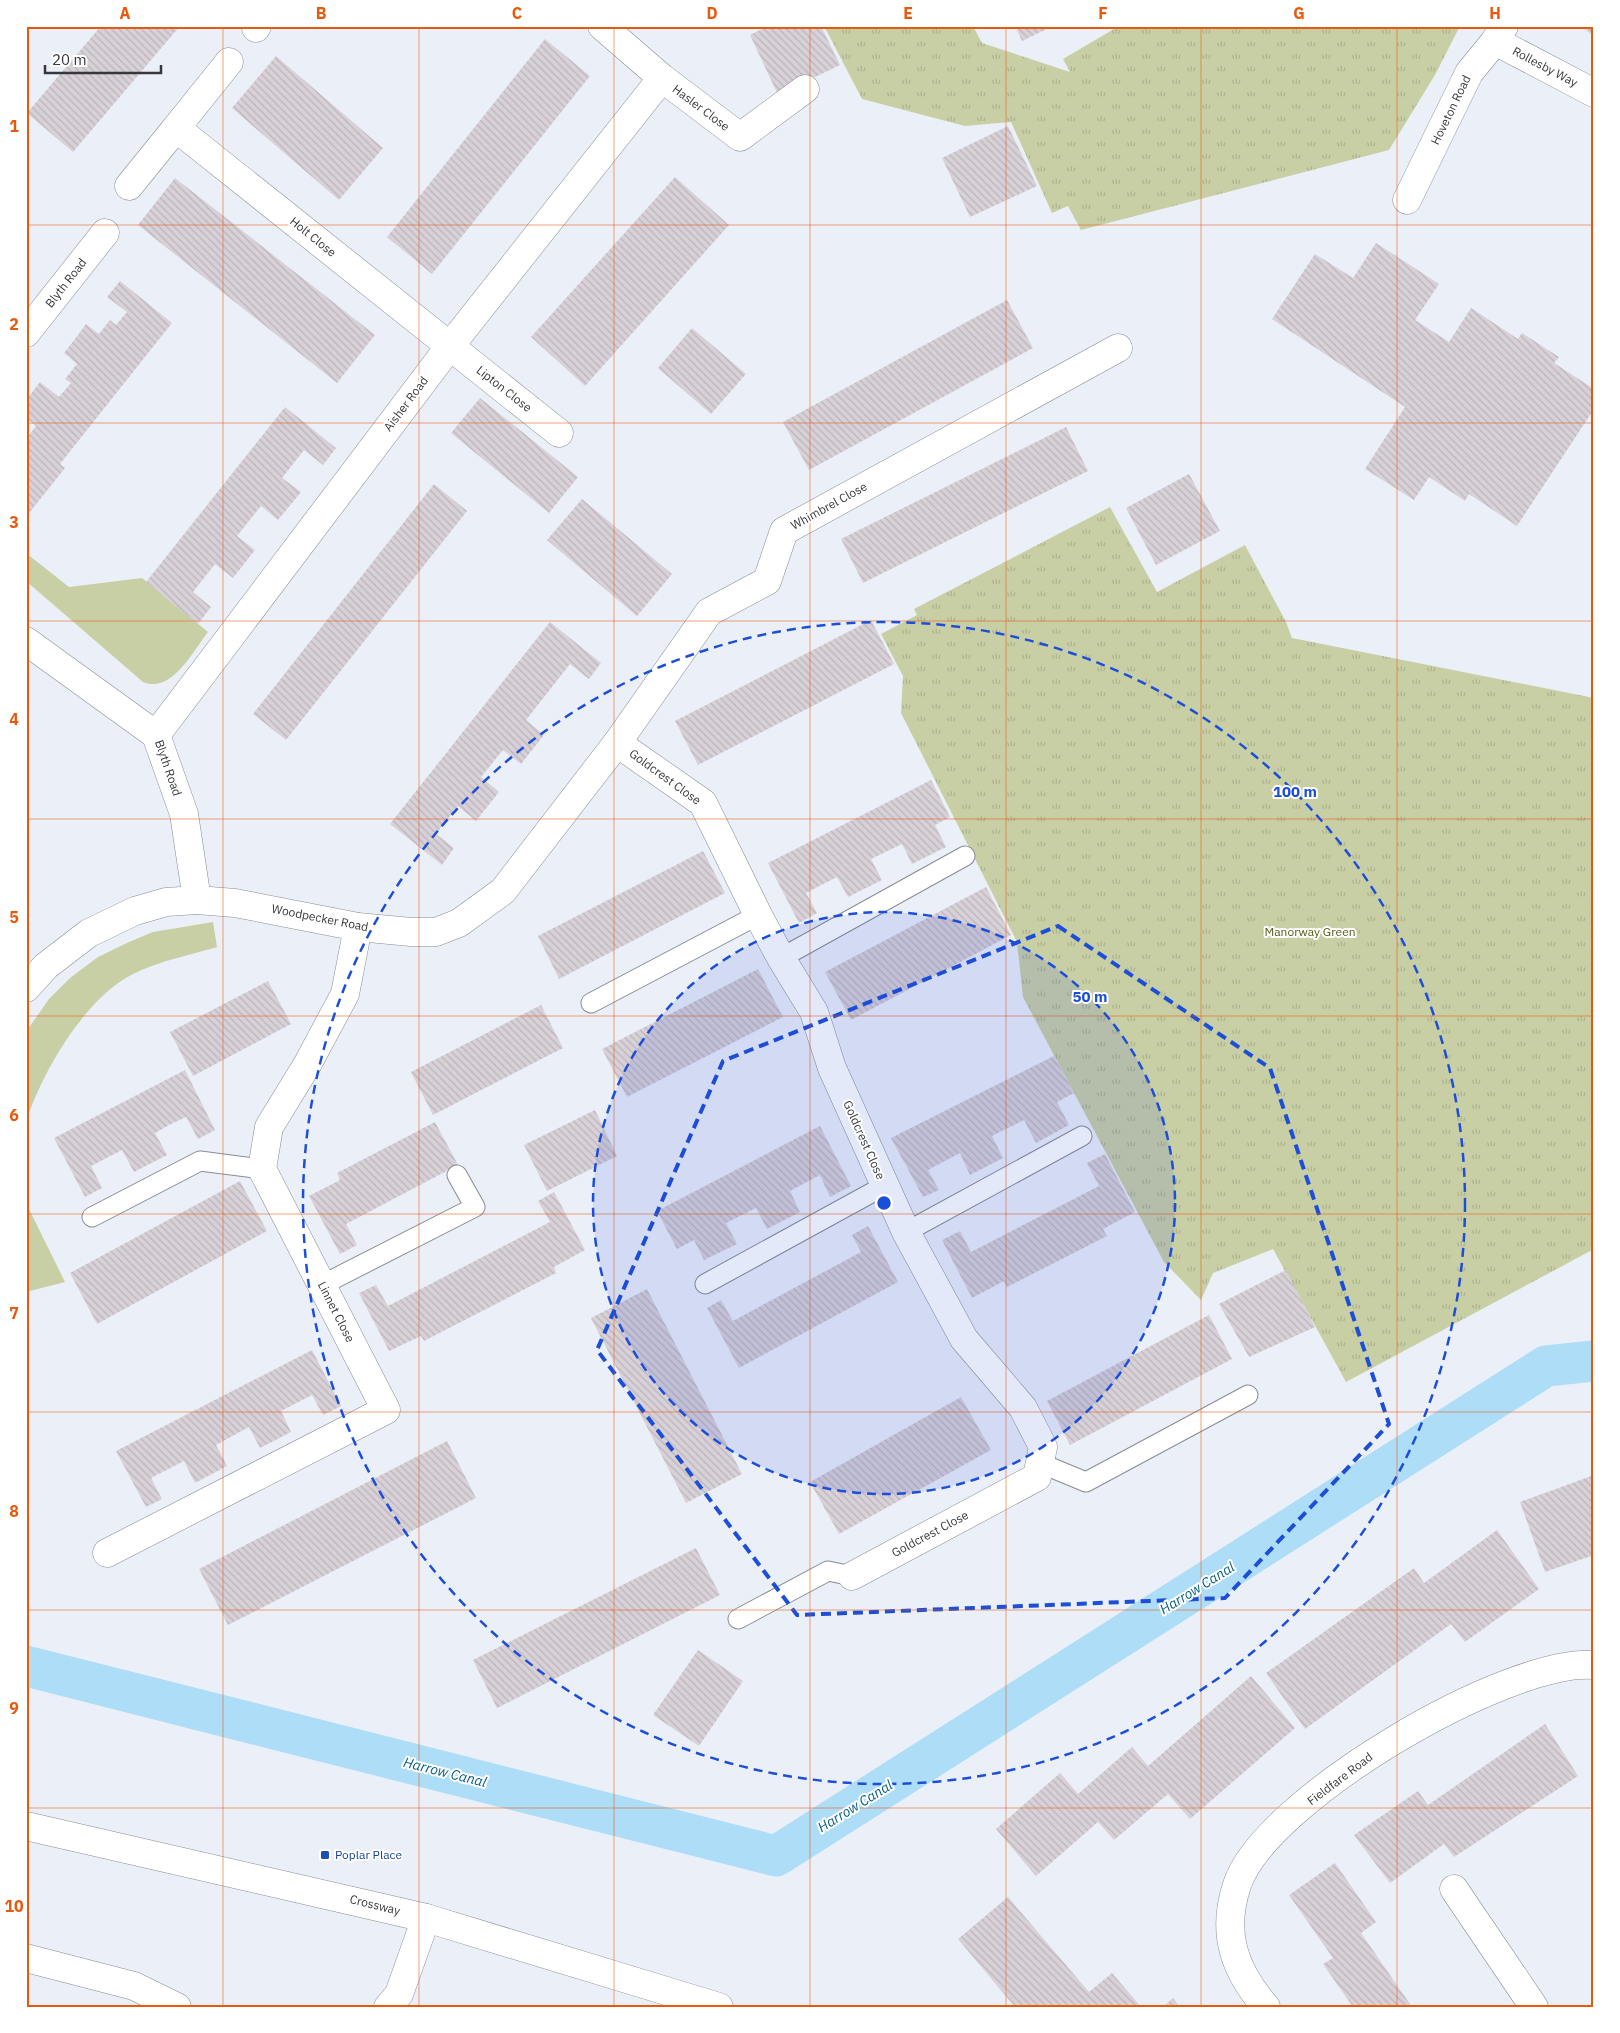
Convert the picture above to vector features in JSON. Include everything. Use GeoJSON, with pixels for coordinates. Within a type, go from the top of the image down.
{"type":"FeatureCollection","features":[{"type":"Feature","properties":{"kind":"street","name":"Hasler Close"},"geometry":{"type":"LineString","coordinates":[[602,26],[662,78],[740,136],[804,89]]}},
{"type":"Feature","properties":{"kind":"street","name":"Rollesby Way"},"geometry":{"type":"LineString","coordinates":[[1500,34],[1594,93]]}},
{"type":"Feature","properties":{"kind":"street","name":"Hoveton Road"},"geometry":{"type":"LineString","coordinates":[[1407,200],[1469,73],[1500,34]]}},
{"type":"Feature","properties":{"kind":"street"},"geometry":{"type":"LineString","coordinates":[[129,186],[228,62]]}},
{"type":"Feature","properties":{"kind":"street","name":"Aisher Road"},"geometry":{"type":"LineString","coordinates":[[156,735],[450,346],[662,78]]}},
{"type":"Feature","properties":{"kind":"street","name":"Holt Close"},"geometry":{"type":"LineString","coordinates":[[176,128],[450,346]]}},
{"type":"Feature","properties":{"kind":"street","name":"Blyth Road"},"geometry":{"type":"LineString","coordinates":[[26,333],[105,232]]}},
{"type":"Feature","properties":{"kind":"street","name":"Lipton Close"},"geometry":{"type":"LineString","coordinates":[[450,346],[559,433]]}},
{"type":"Feature","properties":{"kind":"street","name":"Whimbrel Close"},"geometry":{"type":"LineString","coordinates":[[617,743],[709,612],[767,581],[784,531],[1118,348]]}},
{"type":"Feature","properties":{"kind":"street","name":"Blyth Road"},"geometry":{"type":"LineString","coordinates":[[27,642],[156,735],[184,814],[197,900]]}},
{"type":"Feature","properties":{"kind":"street","name":"Goldcrest Close"},"geometry":{"type":"LineString","coordinates":[[617,743],[703,803],[758,915],[781,958],[814,1012],[832,1068],[906,1232],[964,1339],[1023,1408],[1043,1447],[1037,1477],[852,1576]]}},
{"type":"Feature","properties":{"kind":"street","name":"Woodpecker Road"},"geometry":{"type":"LineString","coordinates":[[26,988],[46,966],[89,933],[135,911],[166,902],[197,900],[243,904],[358,927],[436,932],[459,923],[504,892],[617,743]]}},
{"type":"Feature","properties":{"kind":"street"},"geometry":{"type":"LineString","coordinates":[[262,1169],[269,1127],[311,1058],[344,994],[358,927]]}},
{"type":"Feature","properties":{"kind":"street","name":"Linnet Close"},"geometry":{"type":"LineString","coordinates":[[107,1553],[386,1410],[262,1169]]}},
{"type":"Feature","properties":{"kind":"street","name":"Fieldfare Road"},"geometry":{"type":"LineString","coordinates":[[1266,2007],[1248,1986],[1239,1967],[1232,1947],[1230,1925],[1237,1883],[1259,1847],[1299,1809],[1342,1775],[1386,1744],[1430,1719],[1521,1680],[1569,1665],[1594,1665]]}},
{"type":"Feature","properties":{"kind":"street","name":"Crossway"},"geometry":{"type":"LineString","coordinates":[[26,1826],[426,1918],[719,2007]]}},
{"type":"Feature","properties":{"kind":"street"},"geometry":{"type":"LineString","coordinates":[[1454,1889],[1534,2007]]}},
{"type":"Feature","properties":{"kind":"street"},"geometry":{"type":"LineString","coordinates":[[388,2007],[400,1994],[426,1918]]}},
{"type":"Feature","properties":{"kind":"street"},"geometry":{"type":"LineString","coordinates":[[26,1958],[134,1986],[178,2007]]}},
{"type":"Feature","properties":{"kind":"lane"},"geometry":{"type":"LineString","coordinates":[[781,958],[965,856]]}},
{"type":"Feature","properties":{"kind":"lane"},"geometry":{"type":"LineString","coordinates":[[591,1003],[758,915]]}},
{"type":"Feature","properties":{"kind":"lane"},"geometry":{"type":"LineString","coordinates":[[906,1232],[1082,1136]]}},
{"type":"Feature","properties":{"kind":"lane"},"geometry":{"type":"LineString","coordinates":[[92,1217],[200,1161],[262,1169]]}},
{"type":"Feature","properties":{"kind":"lane"},"geometry":{"type":"LineString","coordinates":[[322,1285],[475,1207],[457,1175]]}},
{"type":"Feature","properties":{"kind":"lane"},"geometry":{"type":"LineString","coordinates":[[705,1284],[884,1186]]}},
{"type":"Feature","properties":{"kind":"lane"},"geometry":{"type":"LineString","coordinates":[[1040,1463],[1086,1482],[1248,1395]]}},
{"type":"Feature","properties":{"kind":"lane"},"geometry":{"type":"LineString","coordinates":[[738,1619],[828,1571],[852,1576]]}},
{"type":"Feature","properties":{"kind":"highlighted area"},"geometry":{"type":"Polygon","coordinates":[[[1058,926],[1270,1068],[1389,1424],[1225,1598],[797,1615],[597,1350],[723,1061],[1058,926]]]}},
{"type":"Feature","properties":{"kind":"green space"},"geometry":{"type":"Polygon","coordinates":[[[824,26],[973,26],[982,43],[1070,72],[1063,59],[1119,26],[1460,26],[1435,75],[1389,150],[1081,230],[1068,206],[1052,213],[1011,122],[965,126],[862,99],[824,26]]]}},
{"type":"Feature","properties":{"kind":"green space","name":"Manorway Green"},"geometry":{"type":"Polygon","coordinates":[[[1110,507],[1157,592],[1245,545],[1286,622],[1292,638],[1594,698],[1594,1249],[1346,1382],[1273,1249],[1213,1273],[1201,1300],[1164,1262],[1023,997],[1017,942],[901,713],[903,676],[881,634],[917,615],[914,609],[1110,507]]]}},
{"type":"Feature","properties":{"kind":"green space"},"geometry":{"type":"Polygon","coordinates":[[[26,553],[69,587],[142,578],[208,632],[181,669],[172,676],[163,682],[154,684],[143,682],[26,581],[26,553]]]}},
{"type":"Feature","properties":{"kind":"green space"},"geometry":{"type":"Polygon","coordinates":[[[213,922],[217,947],[143,969],[115,985],[98,1000],[82,1018],[54,1060],[33,1102],[26,1122],[26,1032],[49,999],[70,978],[98,957],[129,942],[153,932],[213,922]]]}},
{"type":"Feature","properties":{"kind":"green space"},"geometry":{"type":"Polygon","coordinates":[[[26,1188],[29,1209],[65,1282],[26,1292],[26,1188]]]}},
{"type":"Feature","properties":{"kind":"building"},"geometry":{"type":"Polygon","coordinates":[[[101,26],[180,26],[73,152],[27,113],[101,26]]]}},
{"type":"Feature","properties":{"kind":"building"},"geometry":{"type":"Polygon","coordinates":[[[768,26],[821,26],[840,65],[778,95],[750,35],[768,26]]]}},
{"type":"Feature","properties":{"kind":"building"},"geometry":{"type":"Polygon","coordinates":[[[1015,26],[1053,26],[1022,41],[1015,26]]]}},
{"type":"Feature","properties":{"kind":"building"},"geometry":{"type":"Polygon","coordinates":[[[1580,26],[1594,26],[1594,36],[1580,26]]]}},
{"type":"Feature","properties":{"kind":"building"},"geometry":{"type":"Polygon","coordinates":[[[545,39],[590,76],[432,274],[387,237],[545,39]]]}},
{"type":"Feature","properties":{"kind":"building"},"geometry":{"type":"Polygon","coordinates":[[[276,56],[383,148],[339,200],[232,108],[276,56]]]}},
{"type":"Feature","properties":{"kind":"building"},"geometry":{"type":"Polygon","coordinates":[[[1008,126],[1037,186],[970,217],[942,158],[1008,126]]]}},
{"type":"Feature","properties":{"kind":"building"},"geometry":{"type":"Polygon","coordinates":[[[675,177],[729,225],[585,386],[531,337],[675,177]]]}},
{"type":"Feature","properties":{"kind":"building"},"geometry":{"type":"Polygon","coordinates":[[[175,178],[375,335],[337,383],[138,225],[175,178]]]}},
{"type":"Feature","properties":{"kind":"building"},"geometry":{"type":"Polygon","coordinates":[[[1376,243],[1439,284],[1415,320],[1449,342],[1471,308],[1518,339],[1522,333],[1559,357],[1554,363],[1594,389],[1594,409],[1517,526],[1469,494],[1465,501],[1429,477],[1414,500],[1365,469],[1405,407],[1272,319],[1315,254],[1353,278],[1376,243]]]}},
{"type":"Feature","properties":{"kind":"building"},"geometry":{"type":"Polygon","coordinates":[[[120,281],[172,323],[60,464],[65,468],[26,517],[26,439],[36,426],[26,418],[26,400],[40,382],[59,397],[71,383],[65,379],[77,364],[64,353],[86,324],[99,334],[110,320],[116,325],[127,312],[107,297],[120,281]]]}},
{"type":"Feature","properties":{"kind":"building"},"geometry":{"type":"Polygon","coordinates":[[[1007,300],[1033,348],[809,470],[783,422],[1007,300]]]}},
{"type":"Feature","properties":{"kind":"building"},"geometry":{"type":"Polygon","coordinates":[[[692,328],[746,374],[711,414],[658,368],[692,328]]]}},
{"type":"Feature","properties":{"kind":"building"},"geometry":{"type":"Polygon","coordinates":[[[480,398],[578,477],[549,513],[451,433],[480,398]]]}},
{"type":"Feature","properties":{"kind":"building"},"geometry":{"type":"Polygon","coordinates":[[[285,407],[336,448],[323,465],[304,450],[282,478],[301,492],[278,520],[261,506],[237,536],[255,550],[233,578],[215,564],[193,592],[211,607],[198,624],[146,582],[285,407]]]}},
{"type":"Feature","properties":{"kind":"building"},"geometry":{"type":"Polygon","coordinates":[[[1066,427],[1088,471],[863,583],[841,539],[1066,427]]]}},
{"type":"Feature","properties":{"kind":"building"},"geometry":{"type":"Polygon","coordinates":[[[1189,474],[1220,531],[1156,565],[1126,508],[1189,474]]]}},
{"type":"Feature","properties":{"kind":"building"},"geometry":{"type":"Polygon","coordinates":[[[434,484],[467,511],[286,740],[253,714],[434,484]]]}},
{"type":"Feature","properties":{"kind":"building"},"geometry":{"type":"Polygon","coordinates":[[[582,499],[672,574],[637,616],[547,540],[582,499]]]}},
{"type":"Feature","properties":{"kind":"building"},"geometry":{"type":"Polygon","coordinates":[[[871,620],[894,664],[698,765],[675,721],[871,620]]]}},
{"type":"Feature","properties":{"kind":"building"},"geometry":{"type":"Polygon","coordinates":[[[550,622],[601,663],[589,679],[570,664],[526,720],[544,735],[521,764],[503,750],[481,777],[499,792],[476,821],[458,806],[446,821],[436,834],[454,848],[442,865],[390,824],[550,622]]]}},
{"type":"Feature","properties":{"kind":"building"},"geometry":{"type":"Polygon","coordinates":[[[931,780],[950,817],[935,825],[946,847],[912,864],[902,844],[871,859],[882,880],[848,897],[837,877],[806,893],[817,913],[799,923],[768,863],[931,780]]]}},
{"type":"Feature","properties":{"kind":"building"},"geometry":{"type":"Polygon","coordinates":[[[703,851],[725,893],[559,979],[538,936],[703,851]]]}},
{"type":"Feature","properties":{"kind":"building"},"geometry":{"type":"Polygon","coordinates":[[[986,887],[1011,935],[851,1020],[825,972],[986,887]]]}},
{"type":"Feature","properties":{"kind":"building"},"geometry":{"type":"Polygon","coordinates":[[[758,969],[783,1017],[627,1097],[602,1049],[758,969]]]}},
{"type":"Feature","properties":{"kind":"building"},"geometry":{"type":"Polygon","coordinates":[[[268,981],[291,1024],[193,1076],[170,1032],[268,981]]]}},
{"type":"Feature","properties":{"kind":"building"},"geometry":{"type":"Polygon","coordinates":[[[541,1005],[563,1048],[433,1115],[411,1072],[541,1005]]]}},
{"type":"Feature","properties":{"kind":"building"},"geometry":{"type":"Polygon","coordinates":[[[1054,1056],[1074,1093],[1057,1102],[1069,1125],[1036,1143],[1024,1120],[992,1136],[1003,1158],[970,1175],[960,1153],[928,1170],[939,1190],[923,1197],[891,1138],[1054,1056]]]}},
{"type":"Feature","properties":{"kind":"building"},"geometry":{"type":"Polygon","coordinates":[[[185,1070],[215,1130],[198,1139],[186,1117],[171,1124],[155,1133],[167,1155],[134,1172],[122,1150],[91,1166],[102,1188],[85,1197],[54,1138],[185,1070]]]}},
{"type":"Feature","properties":{"kind":"building"},"geometry":{"type":"Polygon","coordinates":[[[595,1110],[617,1156],[547,1191],[524,1145],[595,1110]]]}},
{"type":"Feature","properties":{"kind":"building"},"geometry":{"type":"Polygon","coordinates":[[[435,1122],[458,1165],[346,1224],[357,1245],[340,1254],[309,1196],[340,1180],[337,1173],[435,1122]]]}},
{"type":"Feature","properties":{"kind":"building"},"geometry":{"type":"Polygon","coordinates":[[[820,1126],[851,1186],[830,1197],[820,1175],[790,1191],[800,1212],[767,1229],[756,1208],[726,1223],[737,1244],[704,1260],[694,1240],[677,1249],[657,1211],[820,1126]]]}},
{"type":"Feature","properties":{"kind":"building"},"geometry":{"type":"Polygon","coordinates":[[[1105,1154],[1135,1212],[1103,1229],[1107,1236],[1007,1287],[1004,1281],[972,1298],[942,1240],[960,1231],[971,1252],[1099,1186],[1087,1163],[1105,1154]]]}},
{"type":"Feature","properties":{"kind":"building"},"geometry":{"type":"Polygon","coordinates":[[[240,1181],[267,1231],[97,1324],[70,1273],[240,1181]]]}},
{"type":"Feature","properties":{"kind":"building"},"geometry":{"type":"Polygon","coordinates":[[[554,1192],[585,1250],[554,1267],[556,1273],[424,1341],[421,1336],[389,1351],[359,1293],[376,1285],[388,1306],[550,1222],[538,1201],[554,1192]]]}},
{"type":"Feature","properties":{"kind":"building"},"geometry":{"type":"Polygon","coordinates":[[[868,1226],[898,1282],[739,1368],[707,1308],[721,1300],[733,1321],[861,1252],[852,1235],[868,1226]]]}},
{"type":"Feature","properties":{"kind":"building"},"geometry":{"type":"Polygon","coordinates":[[[1286,1270],[1315,1327],[1249,1357],[1219,1304],[1286,1270]]]}},
{"type":"Feature","properties":{"kind":"building"},"geometry":{"type":"Polygon","coordinates":[[[647,1289],[742,1474],[686,1503],[591,1318],[647,1289]]]}},
{"type":"Feature","properties":{"kind":"building"},"geometry":{"type":"Polygon","coordinates":[[[1209,1315],[1232,1359],[1070,1445],[1047,1401],[1209,1315]]]}},
{"type":"Feature","properties":{"kind":"building"},"geometry":{"type":"Polygon","coordinates":[[[312,1350],[341,1406],[323,1415],[312,1395],[281,1411],[291,1432],[260,1448],[249,1427],[216,1445],[227,1466],[195,1483],[184,1461],[151,1478],[162,1499],[146,1507],[116,1451],[312,1350]]]}},
{"type":"Feature","properties":{"kind":"building"},"geometry":{"type":"Polygon","coordinates":[[[961,1397],[991,1450],[839,1534],[810,1482],[961,1397]]]}},
{"type":"Feature","properties":{"kind":"building"},"geometry":{"type":"Polygon","coordinates":[[[447,1441],[476,1498],[228,1625],[199,1569],[447,1441]]]}},
{"type":"Feature","properties":{"kind":"building"},"geometry":{"type":"Polygon","coordinates":[[[1594,1475],[1594,1555],[1545,1572],[1520,1502],[1594,1475]]]}},
{"type":"Feature","properties":{"kind":"building"},"geometry":{"type":"Polygon","coordinates":[[[1497,1530],[1539,1589],[1465,1642],[1451,1624],[1305,1729],[1266,1673],[1414,1568],[1424,1583],[1497,1530]]]}},
{"type":"Feature","properties":{"kind":"building"},"geometry":{"type":"Polygon","coordinates":[[[696,1548],[720,1595],[497,1708],[473,1660],[696,1548]]]}},
{"type":"Feature","properties":{"kind":"building"},"geometry":{"type":"Polygon","coordinates":[[[698,1650],[743,1681],[699,1746],[653,1715],[698,1650]]]}},
{"type":"Feature","properties":{"kind":"building"},"geometry":{"type":"Polygon","coordinates":[[[1251,1676],[1295,1728],[1190,1819],[1168,1794],[1114,1840],[1098,1822],[1036,1876],[996,1829],[1060,1773],[1078,1794],[1132,1747],[1148,1766],[1251,1676]]]}},
{"type":"Feature","properties":{"kind":"building"},"geometry":{"type":"Polygon","coordinates":[[[1545,1724],[1578,1776],[1454,1857],[1444,1844],[1390,1883],[1354,1835],[1418,1791],[1428,1805],[1545,1724]]]}},
{"type":"Feature","properties":{"kind":"building"},"geometry":{"type":"Polygon","coordinates":[[[1335,1863],[1376,1922],[1361,1933],[1412,2007],[1353,2007],[1323,1964],[1333,1958],[1289,1895],[1335,1863]]]}},
{"type":"Feature","properties":{"kind":"building"},"geometry":{"type":"Polygon","coordinates":[[[1008,1897],[1089,1992],[1112,1973],[1141,2007],[1015,2007],[958,1939],[1008,1897]]]}},
{"type":"Feature","properties":{"kind":"building"},"geometry":{"type":"Polygon","coordinates":[[[1173,1998],[1180,2007],[1163,2007],[1173,1998]]]}},
{"type":"Feature","properties":{"kind":"waterway","name":"Harrow Canal"},"geometry":{"type":"LineString","coordinates":[[26,1666],[776,1856],[1546,1366],[1594,1361]]}},
{"type":"Feature","properties":{"kind":"place","name":"Poplar Place"},"geometry":{"type":"Point","coordinates":[325,1855]}}]}
